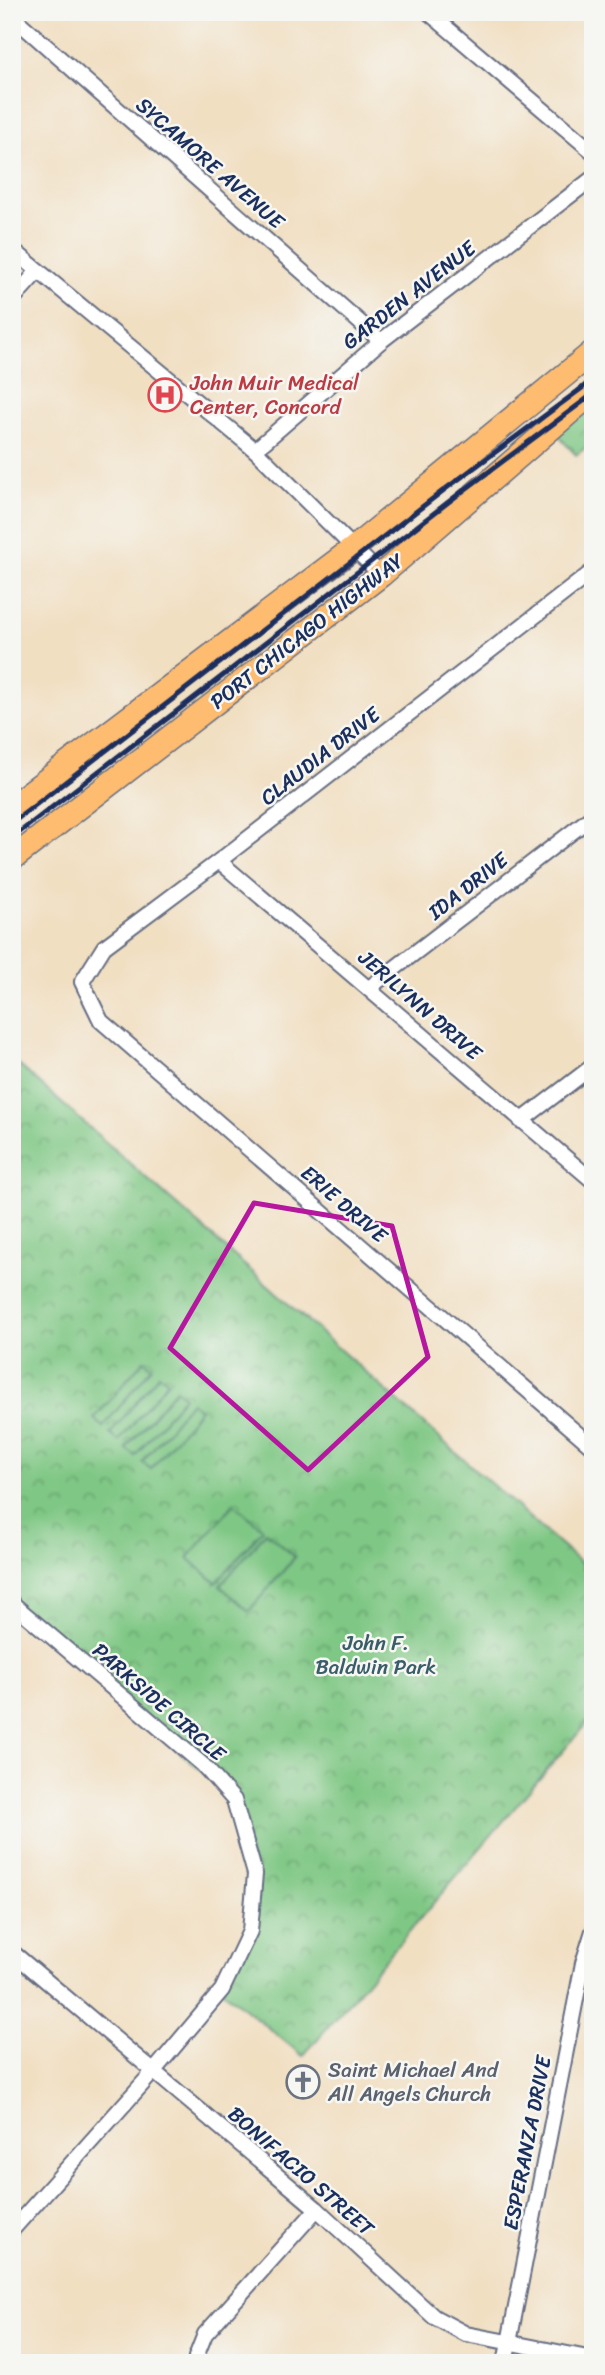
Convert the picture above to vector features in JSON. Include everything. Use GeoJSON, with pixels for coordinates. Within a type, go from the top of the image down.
{"type":"FeatureCollection","features":[{"type":"Feature","properties":{"kind":"main road","name":"PORT CHICAGO HIGHWAY"},"geometry":{"type":"LineString","coordinates":[[12,806],[354,548],[593,352]]}},
{"type":"Feature","properties":{"kind":"main road","name":"PORT CHICAGO HIGHWAY"},"geometry":{"type":"LineString","coordinates":[[12,859],[382,575],[593,392]]}},
{"type":"Feature","properties":{"kind":"street"},"geometry":{"type":"LineString","coordinates":[[428,12],[593,152]]}},
{"type":"Feature","properties":{"kind":"street","name":"SYCAMORE AVENUE"},"geometry":{"type":"LineString","coordinates":[[12,16],[381,341]]}},
{"type":"Feature","properties":{"kind":"street","name":"GARDEN AVENUE"},"geometry":{"type":"LineString","coordinates":[[255,450],[381,341],[593,178]]}},
{"type":"Feature","properties":{"kind":"street"},"geometry":{"type":"LineString","coordinates":[[12,249],[255,450],[382,575]]}},
{"type":"Feature","properties":{"kind":"street"},"geometry":{"type":"LineString","coordinates":[[12,300],[37,271]]}},
{"type":"Feature","properties":{"kind":"street","name":"CLAUDIA DRIVE"},"geometry":{"type":"LineString","coordinates":[[82,982],[104,947],[593,571]]}},
{"type":"Feature","properties":{"kind":"street","name":"IDA DRIVE"},"geometry":{"type":"LineString","coordinates":[[369,988],[593,816]]}},
{"type":"Feature","properties":{"kind":"street","name":"JERILYNN DRIVE"},"geometry":{"type":"LineString","coordinates":[[219,861],[593,1181]]}},
{"type":"Feature","properties":{"kind":"street","name":"ERIE DRIVE"},"geometry":{"type":"LineString","coordinates":[[82,982],[101,1021],[593,1447]]}},
{"type":"Feature","properties":{"kind":"street"},"geometry":{"type":"LineString","coordinates":[[520,1121],[593,1066]]}},
{"type":"Feature","properties":{"kind":"street","name":"PARKSIDE CIRCLE"},"geometry":{"type":"LineString","coordinates":[[12,1603],[203,1765],[234,1800],[255,1874],[250,1931],[222,1990],[12,2230]]}},
{"type":"Feature","properties":{"kind":"street","name":"ESPERANZA DRIVE"},"geometry":{"type":"LineString","coordinates":[[505,2363],[583,1963],[593,1931]]}},
{"type":"Feature","properties":{"kind":"street","name":"BONIFACIO STREET"},"geometry":{"type":"LineString","coordinates":[[12,1952],[317,2209],[433,2316],[466,2334],[593,2359]]}},
{"type":"Feature","properties":{"kind":"street"},"geometry":{"type":"LineString","coordinates":[[197,2363],[196,2357],[205,2334],[317,2209]]}},
{"type":"Feature","properties":{"kind":"highlighted area"},"geometry":{"type":"Polygon","coordinates":[[[254,1203],[392,1226],[428,1357],[308,1470],[170,1348],[254,1203]]]}},
{"type":"Feature","properties":{"kind":"green space"},"geometry":{"type":"Polygon","coordinates":[[[593,394],[593,442],[576,455],[549,426],[593,394]]]}},
{"type":"Feature","properties":{"kind":"green space","name":"John F. Baldwin Park"},"geometry":{"type":"Polygon","coordinates":[[[12,1059],[593,1574],[593,1716],[303,2056],[222,1990],[250,1931],[255,1874],[234,1800],[12,1603],[12,1059]]]}},
{"type":"Feature","properties":{"kind":"green space"},"geometry":{"type":"Polygon","coordinates":[[[144,1360],[152,1367],[103,1427],[94,1419],[144,1360]]]}},
{"type":"Feature","properties":{"kind":"green space"},"geometry":{"type":"Polygon","coordinates":[[[159,1374],[168,1381],[119,1441],[110,1434],[159,1374]]]}},
{"type":"Feature","properties":{"kind":"green space"},"geometry":{"type":"Polygon","coordinates":[[[176,1389],[184,1396],[135,1456],[126,1448],[176,1389]]]}},
{"type":"Feature","properties":{"kind":"green space"},"geometry":{"type":"Polygon","coordinates":[[[191,1402],[200,1409],[151,1469],[142,1462],[191,1402]]]}},
{"type":"Feature","properties":{"kind":"green space"},"geometry":{"type":"Polygon","coordinates":[[[234,1504],[263,1529],[216,1583],[188,1558],[234,1504]]]}},
{"type":"Feature","properties":{"kind":"green space"},"geometry":{"type":"Polygon","coordinates":[[[266,1532],[295,1557],[249,1611],[220,1586],[266,1532]]]}},
{"type":"Feature","properties":{"kind":"railway"},"geometry":{"type":"LineString","coordinates":[[12,823],[444,490],[593,380]]}},
{"type":"Feature","properties":{"kind":"railway"},"geometry":{"type":"LineString","coordinates":[[12,838],[593,394]]}},
{"type":"Feature","properties":{"kind":"place","name":"John Muir Medical Center, Concord"},"geometry":{"type":"Point","coordinates":[165,395]}},
{"type":"Feature","properties":{"kind":"place","name":"Saint Michael And All Angels Church"},"geometry":{"type":"Point","coordinates":[303,2082]}}]}
